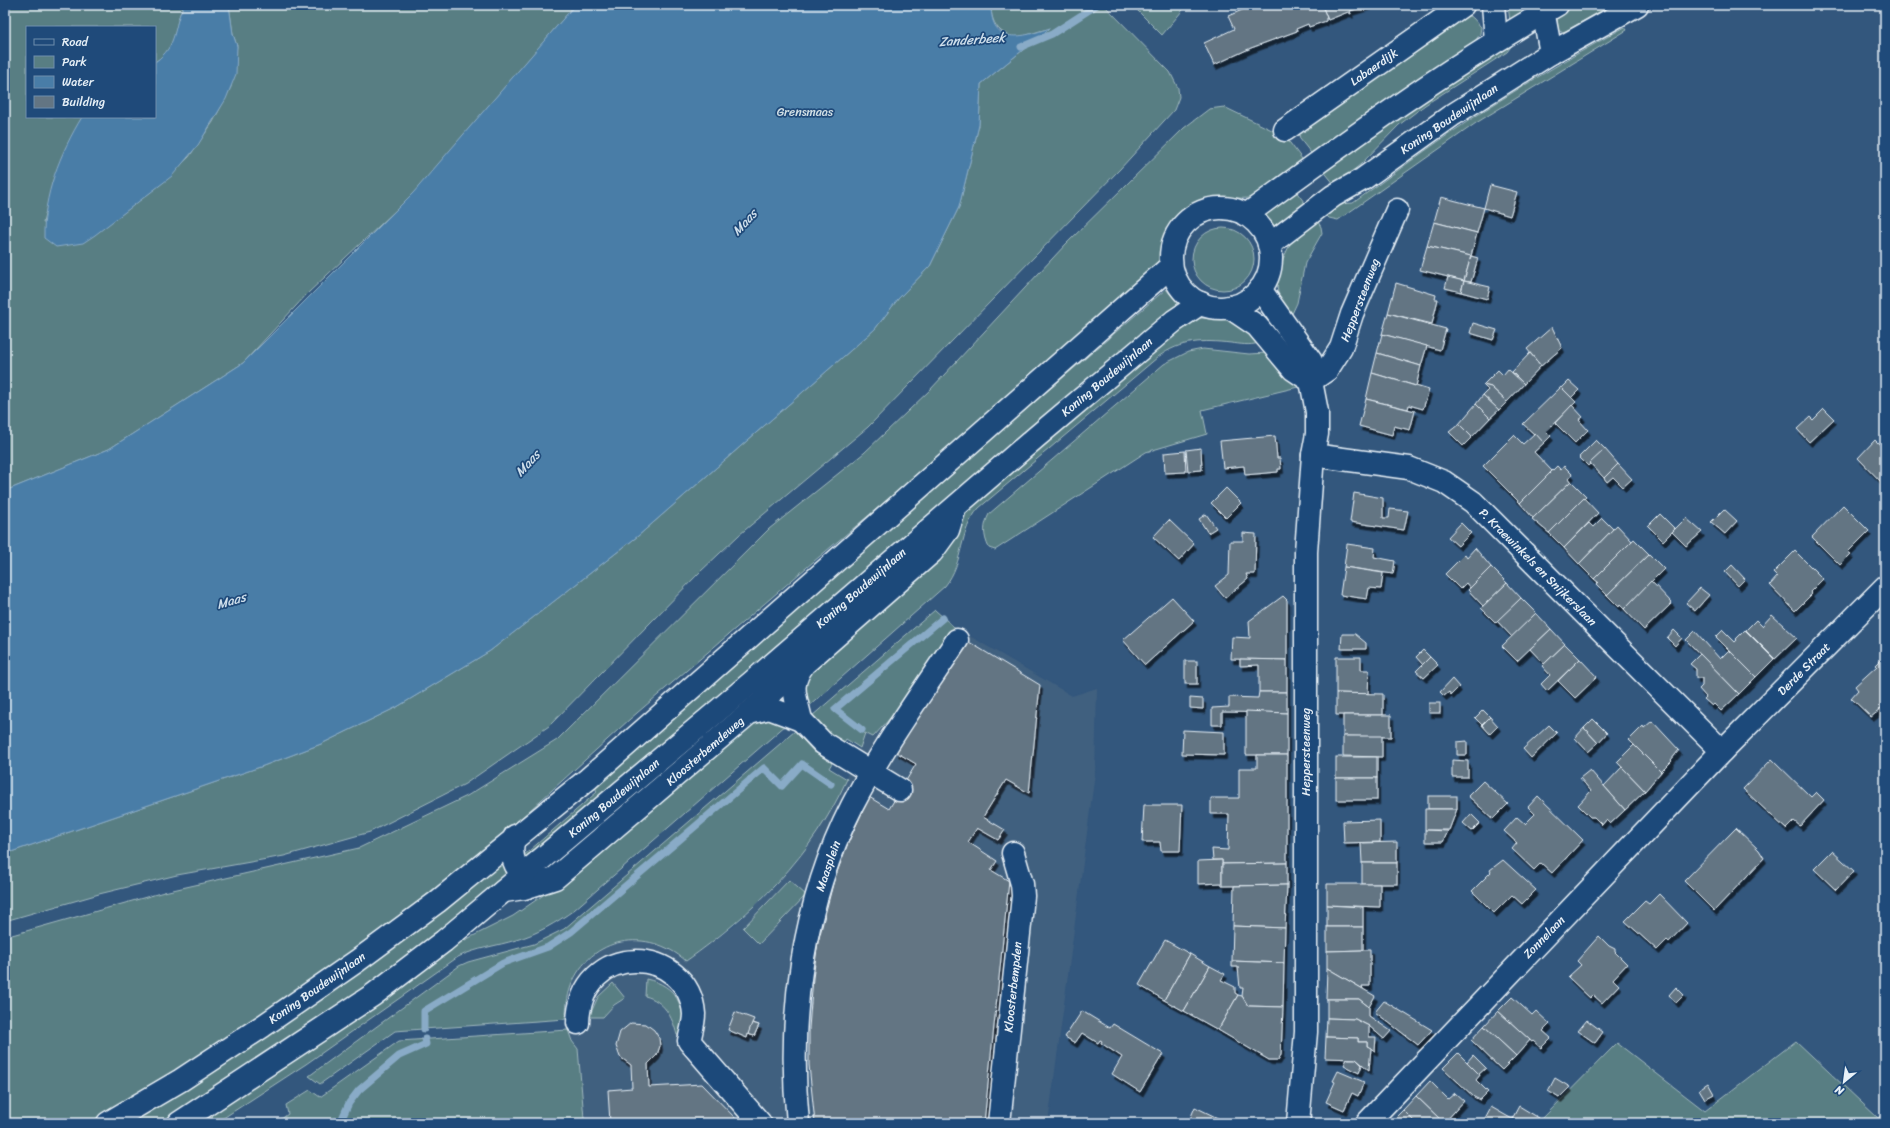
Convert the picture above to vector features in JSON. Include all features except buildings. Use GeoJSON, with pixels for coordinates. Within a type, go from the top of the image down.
{"type":"FeatureCollection","features":[{"type":"Feature","properties":{"kind":"street","name":"Labaerdijk"},"geometry":{"type":"LineString","coordinates":[[1285,130],[1463,5]]}},
{"type":"Feature","properties":{"kind":"street"},"geometry":{"type":"LineString","coordinates":[[1493,5],[1496,40]]}},
{"type":"Feature","properties":{"kind":"street","name":"Koning Boudewijnlaan"},"geometry":{"type":"LineString","coordinates":[[1269,245],[1333,196],[1363,179],[1451,116],[1551,53],[1637,5]]}},
{"type":"Feature","properties":{"kind":"street"},"geometry":{"type":"LineString","coordinates":[[1246,215],[1313,165],[1496,40],[1548,7],[1551,53]]}},
{"type":"Feature","properties":{"kind":"street"},"geometry":{"type":"LineString","coordinates":[[1219,208],[1233,209],[1246,215],[1256,223],[1264,233],[1269,245],[1271,260],[1268,275],[1260,289],[1246,301],[1229,307],[1215,307],[1201,303],[1187,294],[1176,282],[1171,266],[1171,252],[1174,238],[1182,226],[1192,216],[1205,210],[1219,208]]}},
{"type":"Feature","properties":{"kind":"street","name":"Heppersteenweg"},"geometry":{"type":"LineString","coordinates":[[1311,381],[1327,370],[1338,354],[1352,314],[1397,210]]}},
{"type":"Feature","properties":{"kind":"street","name":"Koning Boudewijnlaan"},"geometry":{"type":"LineString","coordinates":[[108,1123],[181,1080],[351,965],[437,902],[515,836],[588,779],[1171,266]]}},
{"type":"Feature","properties":{"kind":"street","name":"Heppersteenweg"},"geometry":{"type":"LineString","coordinates":[[1260,289],[1309,357],[1312,366],[1311,381],[1317,412],[1317,434],[1313,455],[1306,552],[1306,1032],[1298,1123]]}},
{"type":"Feature","properties":{"kind":"street","name":"Koning Boudewijnlaan"},"geometry":{"type":"LineString","coordinates":[[179,1123],[372,995],[444,941],[504,891],[533,879],[955,508],[1174,321],[1201,303]]}},
{"type":"Feature","properties":{"kind":"street"},"geometry":{"type":"LineString","coordinates":[[1229,307],[1257,326],[1293,369],[1311,381]]}},
{"type":"Feature","properties":{"kind":"street","name":"P. Kraewinkels en Snijkerslaan"},"geometry":{"type":"LineString","coordinates":[[1313,455],[1409,468],[1444,482],[1474,502],[1722,751]]}},
{"type":"Feature","properties":{"kind":"street"},"geometry":{"type":"LineString","coordinates":[[749,713],[932,552],[948,530],[955,508]]}},
{"type":"Feature","properties":{"kind":"street","name":"Derde Straat"},"geometry":{"type":"LineString","coordinates":[[1722,751],[1885,587]]}},
{"type":"Feature","properties":{"kind":"street","name":"Maasplein"},"geometry":{"type":"LineString","coordinates":[[798,1123],[795,1081],[795,1030],[801,976],[812,920],[833,849],[852,806],[863,767],[957,640]]}},
{"type":"Feature","properties":{"kind":"street"},"geometry":{"type":"LineString","coordinates":[[804,664],[797,675],[794,686],[794,693],[801,720],[823,743],[900,790]]}},
{"type":"Feature","properties":{"kind":"street","name":"Kloosterbemdeweg"},"geometry":{"type":"LineString","coordinates":[[533,879],[555,878],[749,713],[769,708],[801,720]]}},
{"type":"Feature","properties":{"kind":"street","name":"Zonnelaan"},"geometry":{"type":"LineString","coordinates":[[1366,1123],[1722,751]]}},
{"type":"Feature","properties":{"kind":"street"},"geometry":{"type":"LineString","coordinates":[[515,836],[511,851],[512,860],[516,868],[533,879]]}},
{"type":"Feature","properties":{"kind":"street","name":"Kloosterbempden"},"geometry":{"type":"LineString","coordinates":[[999,1123],[1023,896],[1022,884],[1013,853]]}},
{"type":"Feature","properties":{"kind":"street"},"geometry":{"type":"LineString","coordinates":[[578,1023],[580,1004],[585,991],[597,975],[609,966],[622,961],[636,960],[650,963],[665,970],[679,981],[691,1003],[693,1021],[689,1041],[760,1123]]}},
{"type":"Feature","properties":{"kind":"shaded area"},"geometry":{"type":"Polygon","coordinates":[[[954,627],[1072,696],[1097,688],[1095,773],[1048,1123],[582,1123],[584,1118],[578,1049],[570,1036],[566,1019],[571,986],[582,966],[602,949],[618,943],[634,940],[648,941],[664,946],[686,961],[733,927],[769,892],[794,864],[818,831],[837,799],[865,733],[944,645],[954,627]]]}},
{"type":"Feature","properties":{"kind":"green space"},"geometry":{"type":"Polygon","coordinates":[[[5,5],[184,5],[180,13],[172,42],[163,56],[156,61],[156,26],[26,26],[26,118],[82,118],[53,180],[43,223],[118,217],[161,184],[189,157],[213,122],[231,87],[237,46],[233,34],[229,5],[575,5],[414,193],[308,293],[243,363],[109,449],[5,491],[5,5]]]}},
{"type":"Feature","properties":{"kind":"green space"},"geometry":{"type":"Polygon","coordinates":[[[991,5],[1104,5],[1170,72],[1178,88],[1179,97],[1174,110],[1120,169],[868,427],[739,535],[700,572],[549,726],[465,784],[370,832],[284,856],[177,875],[99,894],[5,921],[5,854],[263,766],[321,744],[397,707],[490,651],[638,536],[875,329],[898,299],[930,266],[959,207],[979,125],[981,84],[1049,29],[1018,37],[1007,35],[998,28],[994,22],[991,5]]]}},
{"type":"Feature","properties":{"kind":"green space"},"geometry":{"type":"Polygon","coordinates":[[[1132,5],[1187,5],[1162,35],[1132,5]]]}},
{"type":"Feature","properties":{"kind":"green space"},"geometry":{"type":"Polygon","coordinates":[[[1508,5],[1530,5],[1530,13],[1510,22],[1508,5]]]}},
{"type":"Feature","properties":{"kind":"green space"},"geometry":{"type":"Polygon","coordinates":[[[1569,5],[1611,5],[1566,31],[1561,32],[1558,30],[1558,15],[1569,5]]]}},
{"type":"Feature","properties":{"kind":"green space"},"geometry":{"type":"Polygon","coordinates":[[[1467,15],[1473,18],[1481,27],[1480,34],[1473,44],[1314,157],[1300,139],[1299,134],[1467,15]]]}},
{"type":"Feature","properties":{"kind":"green space"},"geometry":{"type":"Polygon","coordinates":[[[1625,27],[1627,30],[1476,123],[1338,220],[1329,218],[1325,214],[1339,204],[1353,203],[1437,142],[1492,105],[1625,27]]]}},
{"type":"Feature","properties":{"kind":"green space"},"geometry":{"type":"Polygon","coordinates":[[[1518,37],[1507,52],[1425,105],[1399,125],[1361,164],[1335,185],[1322,169],[1518,37]]]}},
{"type":"Feature","properties":{"kind":"green space"},"geometry":{"type":"Polygon","coordinates":[[[1224,107],[1274,131],[1287,139],[1305,163],[1275,185],[1256,196],[1247,198],[1210,198],[1194,204],[1179,214],[1168,228],[1164,236],[1157,266],[1015,393],[813,562],[630,719],[495,842],[372,937],[245,1026],[92,1123],[5,1123],[5,937],[164,892],[359,848],[467,796],[557,740],[769,529],[864,453],[930,390],[1066,244],[1184,128],[1209,109],[1224,107]]]}},
{"type":"Feature","properties":{"kind":"green space"},"geometry":{"type":"Polygon","coordinates":[[[1295,190],[1307,206],[1276,229],[1263,214],[1295,190]]]}},
{"type":"Feature","properties":{"kind":"green space"},"geometry":{"type":"Polygon","coordinates":[[[1317,220],[1321,227],[1322,233],[1305,263],[1297,303],[1290,318],[1278,293],[1277,285],[1283,259],[1291,242],[1317,220]]]}},
{"type":"Feature","properties":{"kind":"green space"},"geometry":{"type":"Polygon","coordinates":[[[1223,228],[1235,230],[1245,237],[1252,247],[1254,259],[1252,271],[1245,281],[1235,288],[1223,290],[1211,288],[1201,281],[1194,271],[1192,259],[1194,247],[1201,237],[1211,230],[1223,228]]]}},
{"type":"Feature","properties":{"kind":"green space"},"geometry":{"type":"Polygon","coordinates":[[[1166,289],[1179,305],[527,864],[522,857],[597,792],[593,782],[1166,289]]]}},
{"type":"Feature","properties":{"kind":"green space"},"geometry":{"type":"Polygon","coordinates":[[[1198,318],[1226,319],[1239,323],[1259,343],[1248,345],[1193,342],[1175,347],[1158,357],[979,508],[972,517],[968,526],[956,566],[945,586],[807,708],[804,678],[954,521],[1157,345],[1198,318]]]}},
{"type":"Feature","properties":{"kind":"green space"},"geometry":{"type":"Polygon","coordinates":[[[1203,349],[1249,354],[1268,353],[1279,361],[1298,387],[1202,410],[1207,434],[1146,452],[995,550],[989,548],[984,531],[989,514],[1164,364],[1188,352],[1203,349]]]}},
{"type":"Feature","properties":{"kind":"green space"},"geometry":{"type":"Polygon","coordinates":[[[935,610],[954,627],[927,671],[896,712],[873,737],[865,733],[860,748],[846,739],[843,744],[831,736],[812,716],[935,610]]]}},
{"type":"Feature","properties":{"kind":"green space"},"geometry":{"type":"Polygon","coordinates":[[[765,718],[787,724],[574,910],[553,924],[524,938],[472,951],[458,957],[306,1064],[216,1123],[195,1123],[461,942],[513,916],[552,889],[741,728],[765,718]]]}},
{"type":"Feature","properties":{"kind":"green space"},"geometry":{"type":"Polygon","coordinates":[[[795,731],[814,752],[832,763],[829,768],[847,779],[833,807],[817,833],[799,858],[779,881],[735,923],[686,961],[671,950],[655,944],[638,941],[621,942],[606,947],[592,956],[580,969],[571,986],[567,1002],[566,1019],[395,1031],[320,1084],[309,1076],[459,966],[468,962],[534,944],[564,929],[795,731]]]}},
{"type":"Feature","properties":{"kind":"green space"},"geometry":{"type":"Polygon","coordinates":[[[503,860],[513,876],[379,978],[164,1123],[122,1123],[503,860]]]}},
{"type":"Feature","properties":{"kind":"green space"},"geometry":{"type":"Polygon","coordinates":[[[789,880],[806,895],[759,944],[743,928],[789,880]]]}},
{"type":"Feature","properties":{"kind":"green space"},"geometry":{"type":"Polygon","coordinates":[[[646,979],[665,986],[677,998],[683,1015],[685,1035],[677,1035],[673,1022],[666,1010],[652,998],[645,996],[646,979]]]}},
{"type":"Feature","properties":{"kind":"green space"},"geometry":{"type":"Polygon","coordinates":[[[613,983],[625,998],[614,1005],[603,1017],[589,1017],[598,997],[613,983]]]}},
{"type":"Feature","properties":{"kind":"green space"},"geometry":{"type":"Polygon","coordinates":[[[568,1030],[572,1041],[578,1049],[584,1118],[582,1123],[276,1123],[288,1114],[286,1105],[310,1090],[320,1097],[399,1041],[568,1030]]]}},
{"type":"Feature","properties":{"kind":"green space"},"geometry":{"type":"Polygon","coordinates":[[[1796,1041],[1878,1118],[1885,1113],[1885,1123],[1538,1123],[1617,1043],[1705,1111],[1796,1041]]]}},
{"type":"Feature","properties":{"kind":"water"},"geometry":{"type":"Polygon","coordinates":[[[184,5],[229,5],[233,34],[237,46],[236,74],[226,99],[198,145],[172,176],[83,243],[56,247],[44,238],[46,206],[54,175],[74,131],[81,118],[156,118],[156,61],[163,56],[172,42],[180,13],[184,5]]]}},
{"type":"Feature","properties":{"kind":"water","name":"Maas"},"geometry":{"type":"Polygon","coordinates":[[[575,5],[991,5],[992,18],[996,28],[1010,36],[1029,34],[1050,28],[981,84],[979,125],[959,207],[930,266],[898,299],[875,329],[638,536],[490,651],[397,707],[321,744],[263,766],[5,854],[5,491],[109,449],[243,363],[413,193],[575,5]]]}},
{"type":"Feature","properties":{"kind":"waterway","name":"Zanderbeek"},"geometry":{"type":"LineString","coordinates":[[1021,47],[1052,34],[1097,5]]}},
{"type":"Feature","properties":{"kind":"waterway"},"geometry":{"type":"LineString","coordinates":[[862,730],[835,709],[943,618]]}},
{"type":"Feature","properties":{"kind":"waterway"},"geometry":{"type":"LineString","coordinates":[[424,1029],[424,1011],[503,963],[548,947],[571,932],[764,768],[782,786],[802,764],[831,784]]}},
{"type":"Feature","properties":{"kind":"waterway"},"geometry":{"type":"LineString","coordinates":[[340,1123],[349,1103],[359,1090],[399,1056],[426,1044],[425,1039]]}},
{"type":"Feature","properties":{"kind":"park label","name":"Grensmaas"},"geometry":{"type":"Point","coordinates":[805,112]}}]}
